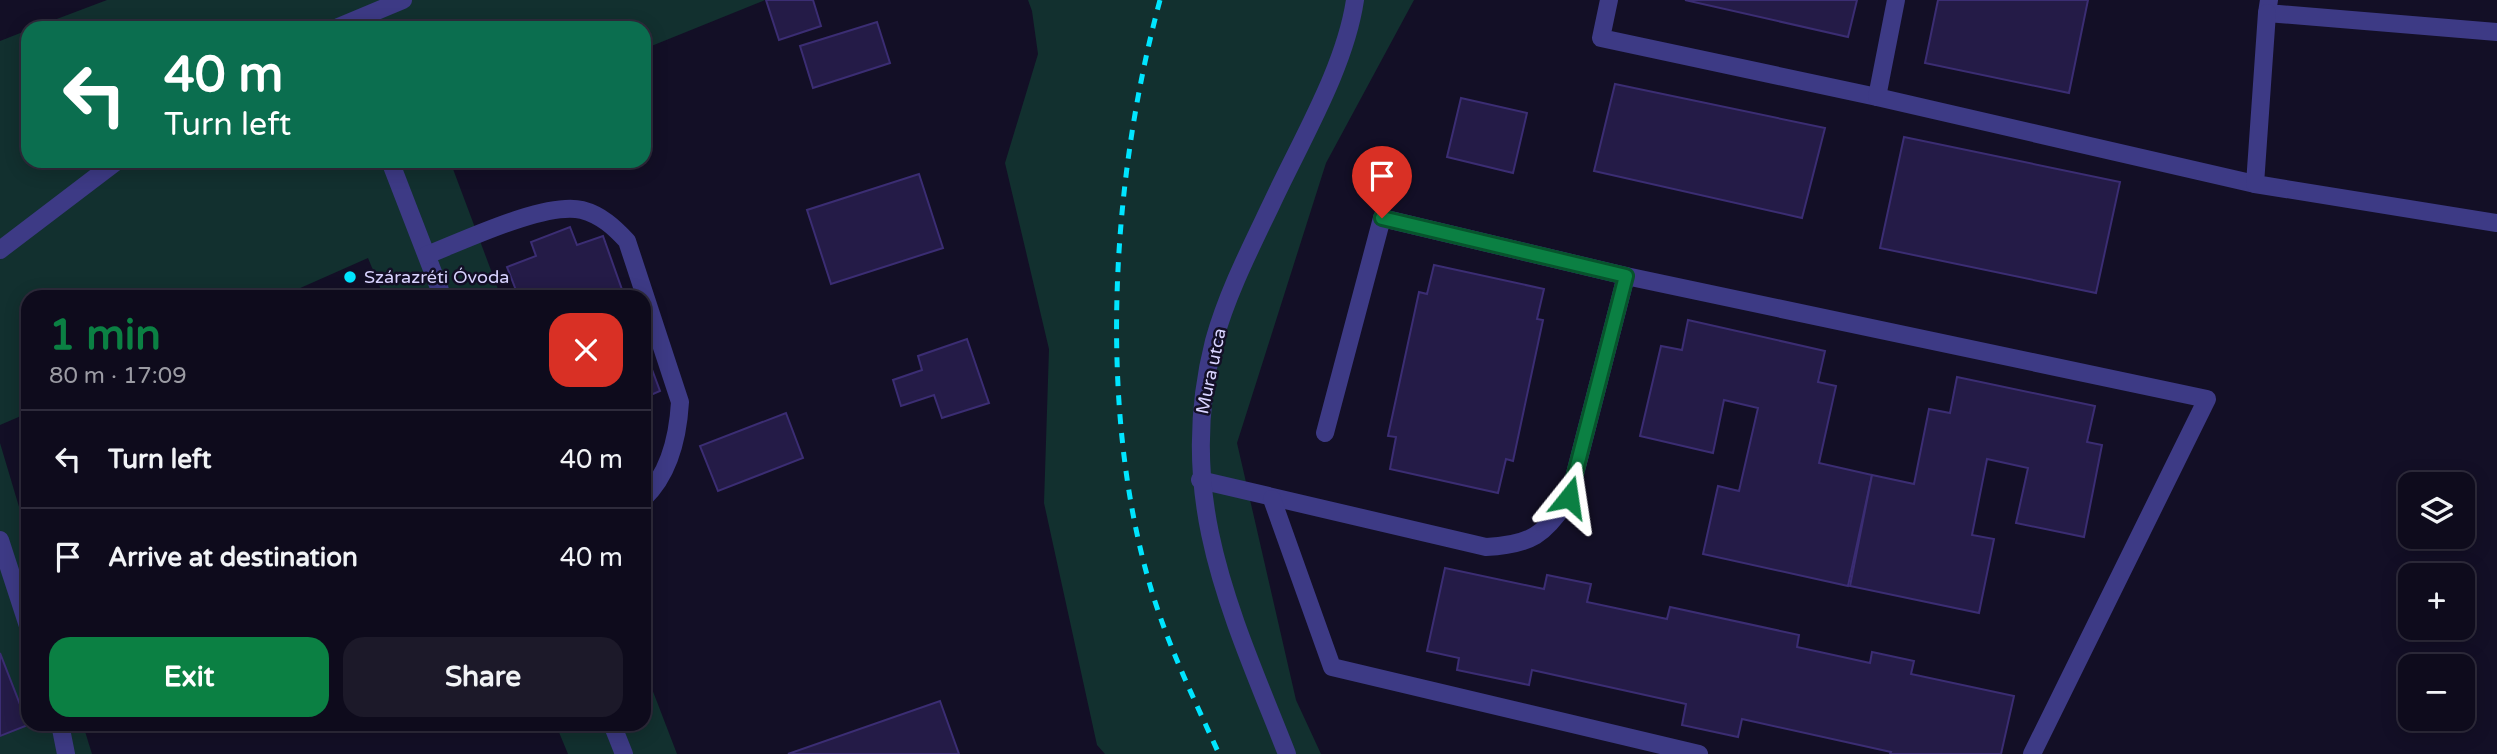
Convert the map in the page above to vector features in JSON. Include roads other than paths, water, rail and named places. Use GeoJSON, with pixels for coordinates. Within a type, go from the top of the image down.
{"type":"FeatureCollection","features":[{"type":"Feature","properties":{"kind":"street"},"geometry":{"type":"LineString","coordinates":[[354,21],[402,0]]}},
{"type":"Feature","properties":{"kind":"street","name":"Mura utca"},"geometry":{"type":"LineString","coordinates":[[1287,754],[1226,600],[1209,536],[1200,480],[1200,419],[1215,339],[1238,276],[1338,61],[1355,0]]}},
{"type":"Feature","properties":{"kind":"street"},"geometry":{"type":"LineString","coordinates":[[1609,0],[1601,38],[1877,97],[2255,184],[2497,223]]}},
{"type":"Feature","properties":{"kind":"street"},"geometry":{"type":"LineString","coordinates":[[1877,97],[1896,0]]}},
{"type":"Feature","properties":{"kind":"street"},"geometry":{"type":"LineString","coordinates":[[2255,184],[2268,6],[2497,32]]}},
{"type":"Feature","properties":{"kind":"street"},"geometry":{"type":"LineString","coordinates":[[0,250],[108,168]]}},
{"type":"Feature","properties":{"kind":"street"},"geometry":{"type":"LineString","coordinates":[[393,168],[440,290]]}},
{"type":"Feature","properties":{"kind":"street"},"geometry":{"type":"LineString","coordinates":[[426,255],[557,208],[583,211],[611,224],[627,240],[644,290]]}},
{"type":"Feature","properties":{"kind":"street"},"geometry":{"type":"LineString","coordinates":[[1325,433],[1382,218],[1626,276],[2207,399],[2032,754]]}},
{"type":"Feature","properties":{"kind":"street"},"geometry":{"type":"LineString","coordinates":[[1200,480],[1486,547],[1512,546],[1536,537],[1555,520],[1569,497],[1626,276]]}},
{"type":"Feature","properties":{"kind":"street"},"geometry":{"type":"LineString","coordinates":[[651,312],[681,402],[679,428],[668,464],[651,488]]}},
{"type":"Feature","properties":{"kind":"street"},"geometry":{"type":"LineString","coordinates":[[1272,499],[1332,667],[1699,754]]}},
{"type":"Feature","properties":{"kind":"street"},"geometry":{"type":"LineString","coordinates":[[0,540],[21,604]]}},
{"type":"Feature","properties":{"kind":"street"},"geometry":{"type":"LineString","coordinates":[[61,731],[66,754]]}},
{"type":"Feature","properties":{"kind":"street"},"geometry":{"type":"LineString","coordinates":[[615,731],[624,754]]}},
{"type":"Feature","properties":{"kind":"railway"},"geometry":{"type":"LineString","coordinates":[[1160,0],[1143,70],[1130,143],[1121,219],[1117,373],[1123,449],[1135,522],[1152,592],[1174,654],[1219,754]]}},
{"type":"Feature","properties":{"kind":"place","name":"Szárazréti Óvoda"},"geometry":{"type":"Point","coordinates":[350,277]}}]}
